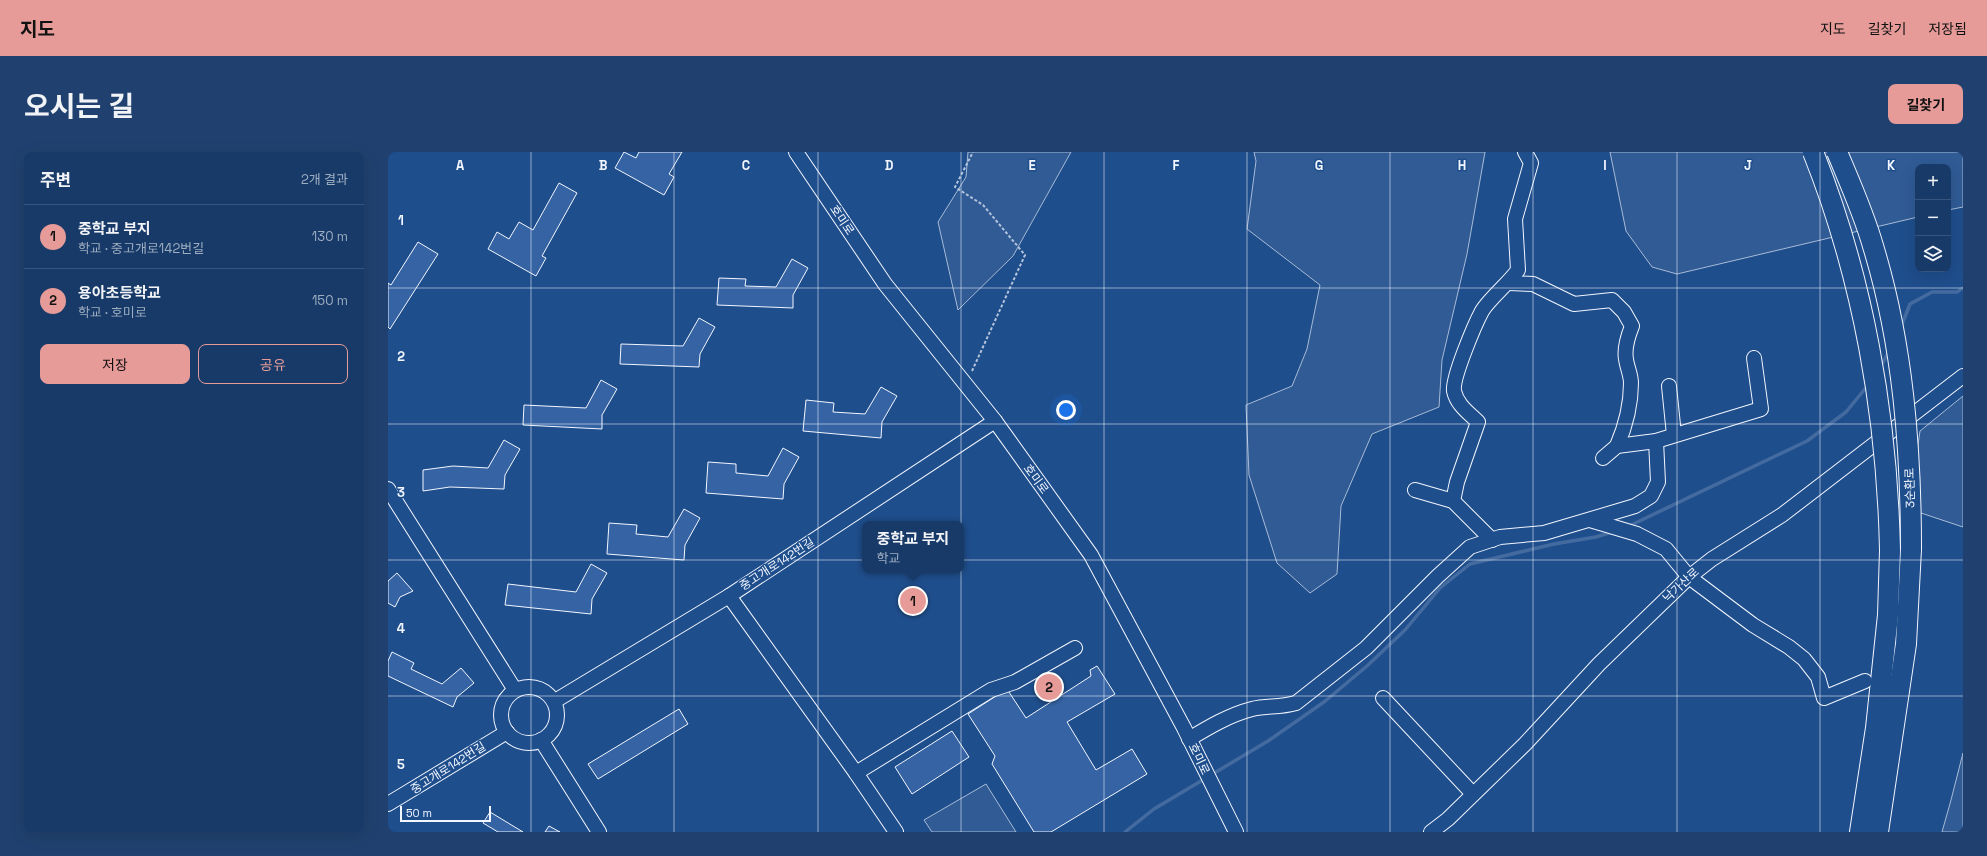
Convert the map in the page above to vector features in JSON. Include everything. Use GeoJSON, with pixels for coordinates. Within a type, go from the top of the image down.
{"type":"FeatureCollection","features":[{"type":"Feature","properties":{"kind":"highway","name":"3순환로"},"geometry":{"type":"LineString","coordinates":[[1813,152],[1833,209],[1860,304],[1880,420],[1889,510],[1890,550],[1888,623],[1876,728],[1860,832]]}},
{"type":"Feature","properties":{"kind":"highway","name":"3순환로"},"geometry":{"type":"LineString","coordinates":[[1837,152],[1873,244],[1889,312],[1907,425],[1909,455],[1911,549],[1906,644],[1878,832]]}},
{"type":"Feature","properties":{"kind":"street","name":"호미로"},"geometry":{"type":"LineString","coordinates":[[796,152],[885,284],[995,421],[1091,555],[1189,739],[1236,832]]}},
{"type":"Feature","properties":{"kind":"street"},"geometry":{"type":"LineString","coordinates":[[1453,501],[1457,482],[1478,422],[1459,403],[1454,390],[1461,362],[1482,310],[1509,282],[1518,270],[1515,219],[1531,163],[1525,152]]}},
{"type":"Feature","properties":{"kind":"street"},"geometry":{"type":"LineString","coordinates":[[1509,282],[1533,284],[1574,304],[1612,300],[1624,312],[1632,326],[1627,338],[1626,358],[1631,381],[1630,406],[1625,427],[1618,446],[1603,458]]}},
{"type":"Feature","properties":{"kind":"street"},"geometry":{"type":"LineString","coordinates":[[1618,446],[1656,441],[1761,409],[1754,358]]}},
{"type":"Feature","properties":{"kind":"street","name":"낙가산로"},"geometry":{"type":"LineString","coordinates":[[1431,832],[1525,744],[1600,664],[1689,577],[1712,558],[1782,515],[1963,376]]}},
{"type":"Feature","properties":{"kind":"street"},"geometry":{"type":"LineString","coordinates":[[1669,386],[1674,435]]}},
{"type":"Feature","properties":{"kind":"street","name":"중고개로142번길"},"geometry":{"type":"LineString","coordinates":[[555,701],[729,596],[995,421]]}},
{"type":"Feature","properties":{"kind":"street"},"geometry":{"type":"LineString","coordinates":[[1189,739],[1222,720],[1253,709],[1281,707],[1296,703],[1366,648],[1438,576],[1470,547],[1500,538],[1544,533],[1635,506],[1651,496],[1658,482],[1656,441]]}},
{"type":"Feature","properties":{"kind":"street"},"geometry":{"type":"LineString","coordinates":[[388,488],[515,690]]}},
{"type":"Feature","properties":{"kind":"street"},"geometry":{"type":"LineString","coordinates":[[1415,490],[1453,501],[1492,540]]}},
{"type":"Feature","properties":{"kind":"street"},"geometry":{"type":"LineString","coordinates":[[1590,520],[1637,534],[1666,549],[1689,577],[1753,625],[1789,647],[1804,659],[1818,677],[1824,698],[1865,681]]}},
{"type":"Feature","properties":{"kind":"street"},"geometry":{"type":"LineString","coordinates":[[729,596],[856,773],[896,832]]}},
{"type":"Feature","properties":{"kind":"street"},"geometry":{"type":"LineString","coordinates":[[856,773],[991,690],[1015,682],[1075,648]]}},
{"type":"Feature","properties":{"kind":"street"},"geometry":{"type":"LineString","coordinates":[[532,686],[549,694],[555,701],[558,710],[556,723],[549,735],[541,740],[532,743],[522,742],[507,732],[502,723],[501,714],[503,704],[508,696],[515,690],[532,686]]}},
{"type":"Feature","properties":{"kind":"street"},"geometry":{"type":"LineString","coordinates":[[1383,698],[1473,794]]}},
{"type":"Feature","properties":{"kind":"street","name":"중고개로142번길"},"geometry":{"type":"LineString","coordinates":[[388,804],[507,732]]}},
{"type":"Feature","properties":{"kind":"street"},"geometry":{"type":"LineString","coordinates":[[541,740],[599,832]]}},
{"type":"Feature","properties":{"kind":"path"},"geometry":{"type":"LineString","coordinates":[[966,385],[1024,255],[983,205],[955,187],[973,152]]}},
{"type":"Feature","properties":{"kind":"shaded area"},"geometry":{"type":"Polygon","coordinates":[[[968,152],[1071,152],[1013,256],[958,310],[938,222],[966,177],[968,152]]]}},
{"type":"Feature","properties":{"kind":"shaded area"},"geometry":{"type":"Polygon","coordinates":[[[1254,152],[1485,152],[1467,254],[1442,360],[1439,407],[1372,434],[1341,506],[1337,574],[1310,593],[1277,563],[1249,475],[1246,405],[1292,386],[1307,349],[1320,285],[1247,229],[1256,161],[1254,152]]]}},
{"type":"Feature","properties":{"kind":"shaded area"},"geometry":{"type":"Polygon","coordinates":[[[1610,152],[1963,152],[1963,207],[1951,209],[1951,164],[1915,164],[1915,218],[1677,274],[1652,267],[1626,231],[1610,152]]]}},
{"type":"Feature","properties":{"kind":"shaded area"},"geometry":{"type":"Polygon","coordinates":[[[1963,396],[1963,527],[1909,509],[1920,431],[1963,396]]]}},
{"type":"Feature","properties":{"kind":"shaded area"},"geometry":{"type":"Polygon","coordinates":[[[1963,753],[1963,832],[1942,832],[1951,800],[1963,753]]]}},
{"type":"Feature","properties":{"kind":"shaded area"},"geometry":{"type":"Polygon","coordinates":[[[986,784],[1016,832],[932,832],[924,820],[986,784]]]}},
{"type":"Feature","properties":{"kind":"building"},"geometry":{"type":"Polygon","coordinates":[[[624,152],[636,158],[639,152],[682,152],[669,174],[674,177],[664,195],[615,168],[624,152]]]}},
{"type":"Feature","properties":{"kind":"building"},"geometry":{"type":"Polygon","coordinates":[[[559,183],[577,193],[542,256],[546,258],[536,276],[488,249],[497,232],[509,239],[519,222],[533,230],[559,183]]]}},
{"type":"Feature","properties":{"kind":"building"},"geometry":{"type":"Polygon","coordinates":[[[418,242],[438,254],[390,329],[388,327],[388,283],[391,285],[418,242]]]}},
{"type":"Feature","properties":{"kind":"building"},"geometry":{"type":"Polygon","coordinates":[[[792,259],[808,268],[793,295],[793,308],[717,305],[719,278],[746,279],[745,286],[776,287],[792,259]]]}},
{"type":"Feature","properties":{"kind":"building"},"geometry":{"type":"Polygon","coordinates":[[[699,318],[715,327],[700,354],[699,367],[620,364],[621,344],[683,346],[699,318]]]}},
{"type":"Feature","properties":{"kind":"building"},"geometry":{"type":"Polygon","coordinates":[[[601,380],[617,389],[602,415],[602,429],[523,425],[524,405],[586,408],[601,380]]]}},
{"type":"Feature","properties":{"kind":"building"},"geometry":{"type":"Polygon","coordinates":[[[881,387],[897,396],[882,422],[881,438],[803,431],[806,400],[834,403],[833,412],[865,414],[881,387]]]}},
{"type":"Feature","properties":{"kind":"building"},"geometry":{"type":"Polygon","coordinates":[[[504,440],[520,449],[505,475],[504,489],[450,487],[423,491],[423,470],[453,466],[488,468],[504,440]]]}},
{"type":"Feature","properties":{"kind":"building"},"geometry":{"type":"Polygon","coordinates":[[[783,448],[799,457],[784,484],[783,499],[706,493],[708,462],[736,464],[736,473],[768,476],[783,448]]]}},
{"type":"Feature","properties":{"kind":"building"},"geometry":{"type":"Polygon","coordinates":[[[684,509],[700,518],[685,545],[684,560],[607,554],[609,523],[637,525],[636,534],[668,537],[684,509]]]}},
{"type":"Feature","properties":{"kind":"building"},"geometry":{"type":"Polygon","coordinates":[[[591,564],[607,573],[592,599],[591,614],[505,605],[508,584],[576,592],[591,564]]]}},
{"type":"Feature","properties":{"kind":"building"},"geometry":{"type":"Polygon","coordinates":[[[397,573],[413,591],[400,597],[395,607],[388,603],[388,581],[397,573]]]}},
{"type":"Feature","properties":{"kind":"building"},"geometry":{"type":"Polygon","coordinates":[[[392,652],[414,663],[411,669],[442,684],[461,668],[474,683],[457,697],[453,707],[388,676],[388,661],[392,652]]]}},
{"type":"Feature","properties":{"kind":"building"},"geometry":{"type":"Polygon","coordinates":[[[1097,666],[1115,694],[1067,722],[1096,770],[1132,749],[1147,774],[1051,832],[1034,832],[992,764],[995,756],[968,714],[1007,689],[1026,718],[1091,676],[1090,670],[1097,666]]]}},
{"type":"Feature","properties":{"kind":"building"},"geometry":{"type":"Polygon","coordinates":[[[679,709],[688,724],[598,779],[588,764],[679,709]]]}},
{"type":"Feature","properties":{"kind":"building"},"geometry":{"type":"Polygon","coordinates":[[[952,731],[969,757],[912,794],[895,767],[952,731]]]}},
{"type":"Feature","properties":{"kind":"building"},"geometry":{"type":"Polygon","coordinates":[[[490,812],[523,832],[498,832],[483,823],[490,812]]]}},
{"type":"Feature","properties":{"kind":"building"},"geometry":{"type":"Polygon","coordinates":[[[549,826],[560,832],[545,832],[549,826]]]}},
{"type":"Feature","properties":{"kind":"waterway"},"geometry":{"type":"LineString","coordinates":[[1901,327],[1910,304],[1932,292],[1957,292],[1963,288]]}},
{"type":"Feature","properties":{"kind":"waterway"},"geometry":{"type":"LineString","coordinates":[[1880,367],[1889,352]]}},
{"type":"Feature","properties":{"kind":"waterway"},"geometry":{"type":"LineString","coordinates":[[1627,527],[1807,441],[1846,412],[1869,384]]}},
{"type":"Feature","properties":{"kind":"waterway"},"geometry":{"type":"LineString","coordinates":[[1211,775],[1268,741],[1324,702],[1367,666],[1405,630],[1440,588],[1470,564],[1554,544],[1596,537],[1612,532]]}},
{"type":"Feature","properties":{"kind":"waterway"},"geometry":{"type":"LineString","coordinates":[[1125,832],[1154,809],[1206,778]]}},
{"type":"Feature","properties":{"kind":"place","name":"중학교 부지"},"geometry":{"type":"Point","coordinates":[913,601]}},
{"type":"Feature","properties":{"kind":"place","name":"용아초등학교"},"geometry":{"type":"Point","coordinates":[1049,687]}}]}
